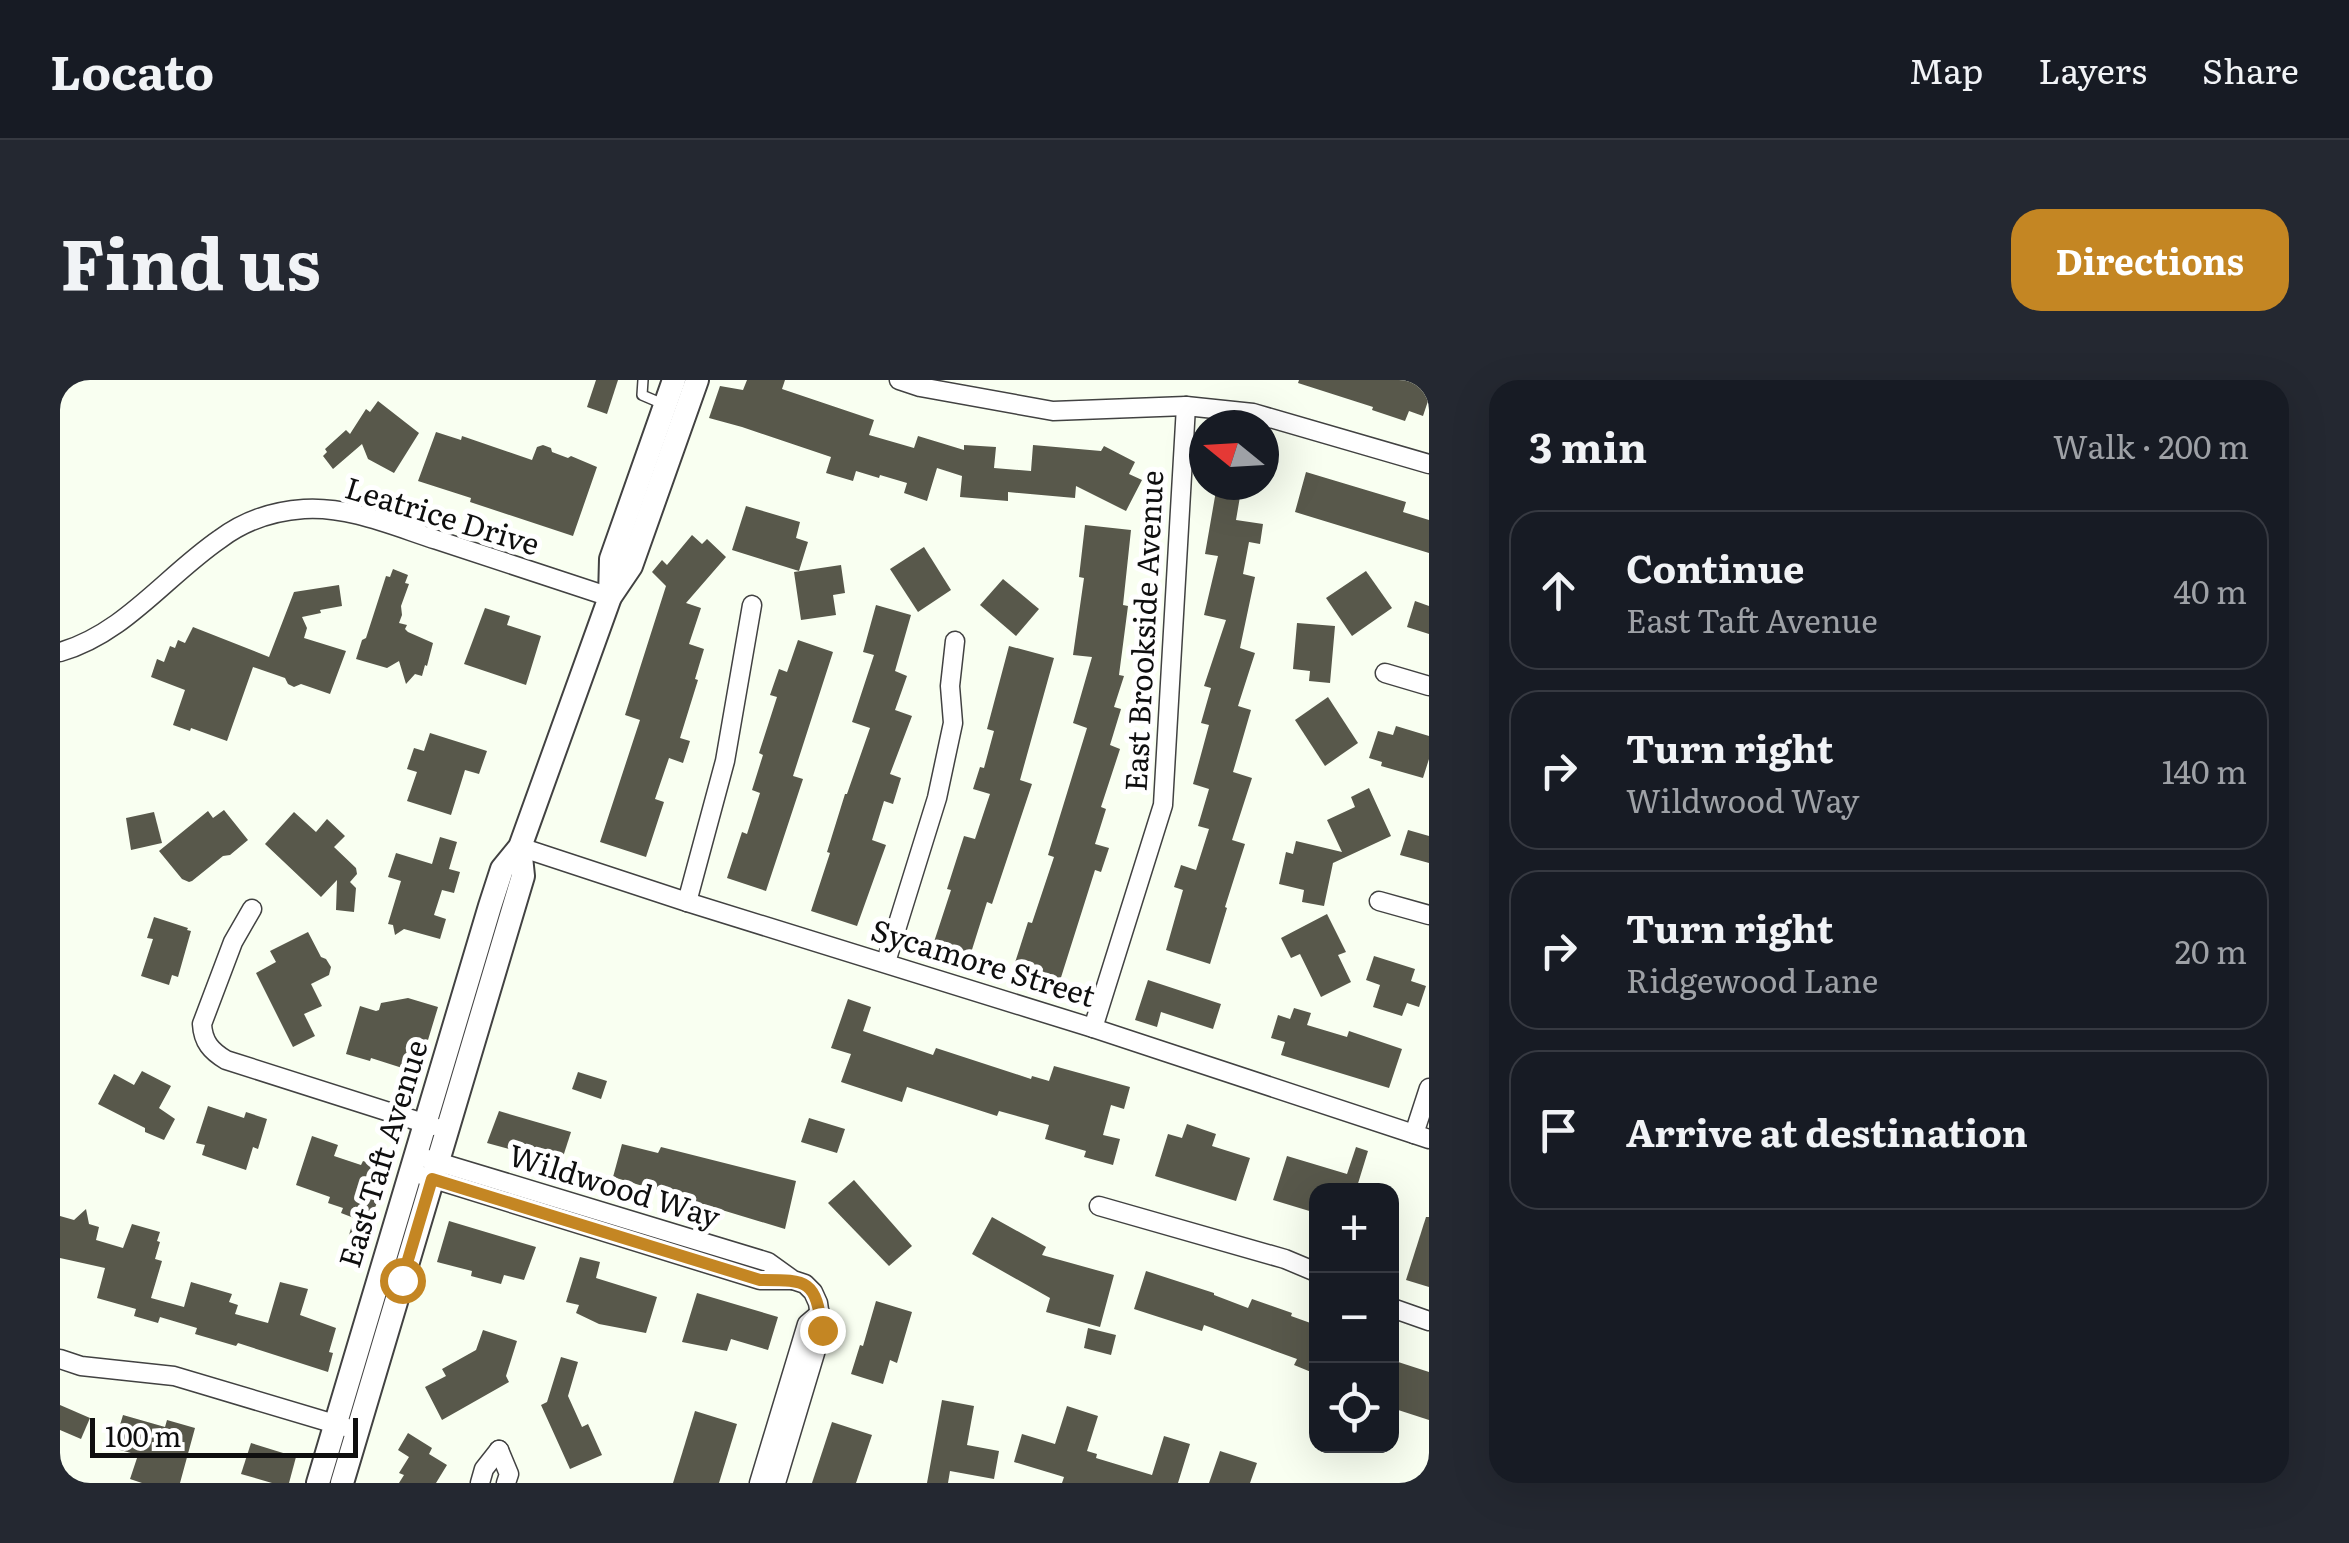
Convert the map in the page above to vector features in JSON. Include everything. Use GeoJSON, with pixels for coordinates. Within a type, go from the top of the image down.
{"type":"FeatureCollection","features":[{"type":"Feature","properties":{"kind":"street","name":"East Taft Avenue"},"geometry":{"type":"LineString","coordinates":[[610,597],[612,559],[674,380]]}},
{"type":"Feature","properties":{"kind":"street","name":"East Taft Avenue"},"geometry":{"type":"LineString","coordinates":[[318,1483],[346,1427],[435,1127],[524,876],[520,848],[610,597],[631,566],[698,380]]}},
{"type":"Feature","properties":{"kind":"street"},"geometry":{"type":"LineString","coordinates":[[899,380],[1053,411],[1186,406],[1253,413],[1429,464]]}},
{"type":"Feature","properties":{"kind":"street","name":"East Brookside Avenue"},"geometry":{"type":"LineString","coordinates":[[1093,1028],[1163,806],[1186,406]]}},
{"type":"Feature","properties":{"kind":"street","name":"Leatrice Drive"},"geometry":{"type":"LineString","coordinates":[[60,652],[80,646],[111,628],[209,547],[244,524],[270,514],[306,508],[338,511],[385,524],[610,597]]}},
{"type":"Feature","properties":{"kind":"street"},"geometry":{"type":"LineString","coordinates":[[687,902],[725,761],[752,605]]}},
{"type":"Feature","properties":{"kind":"street"},"geometry":{"type":"LineString","coordinates":[[886,962],[937,798],[953,723],[950,686],[955,641]]}},
{"type":"Feature","properties":{"kind":"street"},"geometry":{"type":"LineString","coordinates":[[1385,673],[1429,686]]}},
{"type":"Feature","properties":{"kind":"street","name":"Sycamore Street"},"geometry":{"type":"LineString","coordinates":[[520,848],[1093,1028],[1422,1137]]}},
{"type":"Feature","properties":{"kind":"street"},"geometry":{"type":"LineString","coordinates":[[1379,900],[1429,914]]}},
{"type":"Feature","properties":{"kind":"street"},"geometry":{"type":"LineString","coordinates":[[252,909],[233,942],[202,1024],[203,1034],[215,1054],[435,1127]]}},
{"type":"Feature","properties":{"kind":"street"},"geometry":{"type":"LineString","coordinates":[[1422,1137],[1429,1088]]}},
{"type":"Feature","properties":{"kind":"street","name":"Wildwood Way"},"geometry":{"type":"LineString","coordinates":[[423,1167],[580,1215],[760,1280],[805,1284],[814,1292],[820,1313]]}},
{"type":"Feature","properties":{"kind":"street"},"geometry":{"type":"LineString","coordinates":[[1099,1206],[1309,1269]]}},
{"type":"Feature","properties":{"kind":"street"},"geometry":{"type":"LineString","coordinates":[[1399,1310],[1429,1321]]}},
{"type":"Feature","properties":{"kind":"street"},"geometry":{"type":"LineString","coordinates":[[758,1483],[807,1324],[820,1313]]}},
{"type":"Feature","properties":{"kind":"street"},"geometry":{"type":"LineString","coordinates":[[776,1483],[822,1330],[820,1313]]}},
{"type":"Feature","properties":{"kind":"street"},"geometry":{"type":"LineString","coordinates":[[60,1359],[81,1366],[174,1376],[346,1427]]}},
{"type":"Feature","properties":{"kind":"street","name":"East Taft Avenue"},"geometry":{"type":"LineString","coordinates":[[342,1483],[346,1427]]}},
{"type":"Feature","properties":{"kind":"street"},"geometry":{"type":"LineString","coordinates":[[480,1483],[484,1469],[499,1450],[509,1474],[506,1483]]}},
{"type":"Feature","properties":{"kind":"lane"},"geometry":{"type":"LineString","coordinates":[[644,380],[642,395],[665,405]]}},
{"type":"Feature","properties":{"kind":"building"},"geometry":{"type":"Polygon","coordinates":[[[596,380],[618,380],[607,414],[587,407],[596,380]]]}},
{"type":"Feature","properties":{"kind":"building"},"geometry":{"type":"Polygon","coordinates":[[[747,380],[785,380],[782,389],[874,420],[869,435],[914,448],[918,436],[964,450],[964,445],[996,447],[994,468],[1031,471],[1033,445],[1101,451],[1104,446],[1135,462],[1129,474],[1142,480],[1126,511],[1076,486],[1075,498],[1008,492],[1008,501],[960,497],[962,476],[937,468],[927,501],[904,493],[907,483],[880,475],[879,478],[856,471],[853,481],[826,473],[831,457],[709,418],[720,386],[743,390],[747,380]]]}},
{"type":"Feature","properties":{"kind":"building"},"geometry":{"type":"Polygon","coordinates":[[[1429,380],[1429,398],[1423,416],[1409,411],[1405,421],[1298,383],[1429,380]]]}},
{"type":"Feature","properties":{"kind":"building"},"geometry":{"type":"Polygon","coordinates":[[[378,401],[419,433],[394,473],[368,459],[362,444],[333,469],[323,456],[325,449],[346,430],[350,434],[366,409],[370,412],[378,401]]]}},
{"type":"Feature","properties":{"kind":"building"},"geometry":{"type":"Polygon","coordinates":[[[436,432],[461,440],[462,436],[532,460],[537,447],[543,445],[552,452],[597,467],[573,536],[418,481],[436,432]]]}},
{"type":"Feature","properties":{"kind":"building"},"geometry":{"type":"Polygon","coordinates":[[[1306,472],[1406,502],[1403,512],[1429,520],[1429,553],[1295,512],[1306,472]]]}},
{"type":"Feature","properties":{"kind":"building"},"geometry":{"type":"Polygon","coordinates":[[[1214,500],[1239,500],[1236,520],[1263,524],[1260,544],[1249,542],[1243,574],[1255,577],[1240,648],[1255,653],[1238,706],[1251,710],[1233,772],[1252,778],[1232,840],[1245,844],[1210,964],[1166,950],[1183,890],[1174,887],[1181,865],[1196,870],[1209,829],[1198,826],[1209,789],[1193,784],[1209,725],[1201,723],[1211,688],[1204,686],[1226,620],[1204,615],[1218,556],[1205,554],[1214,500]]]}},
{"type":"Feature","properties":{"kind":"building"},"geometry":{"type":"Polygon","coordinates":[[[746,506],[800,522],[796,538],[808,542],[799,571],[732,550],[746,506]]]}},
{"type":"Feature","properties":{"kind":"building"},"geometry":{"type":"Polygon","coordinates":[[[1085,525],[1131,530],[1123,605],[1128,606],[1119,675],[1124,676],[1114,707],[1121,709],[1110,745],[1120,749],[1101,807],[1106,809],[1095,844],[1109,848],[1101,872],[1095,870],[1057,990],[1011,975],[1054,857],[1048,855],[1087,728],[1073,723],[1092,657],[1073,655],[1084,578],[1079,577],[1085,525]]]}},
{"type":"Feature","properties":{"kind":"building"},"geometry":{"type":"Polygon","coordinates":[[[692,535],[702,544],[707,539],[726,557],[686,603],[701,608],[689,644],[704,649],[680,738],[690,741],[683,763],[669,758],[655,799],[664,802],[646,857],[600,842],[640,720],[625,715],[666,586],[652,572],[662,560],[667,565],[692,535]]]}},
{"type":"Feature","properties":{"kind":"building"},"geometry":{"type":"Polygon","coordinates":[[[924,547],[951,590],[918,612],[890,569],[924,547]]]}},
{"type":"Feature","properties":{"kind":"building"},"geometry":{"type":"Polygon","coordinates":[[[841,565],[845,593],[833,595],[836,615],[801,620],[794,572],[841,565]]]}},
{"type":"Feature","properties":{"kind":"building"},"geometry":{"type":"Polygon","coordinates":[[[393,569],[408,575],[405,583],[409,584],[399,623],[407,625],[408,632],[433,643],[422,676],[415,674],[406,684],[399,661],[387,668],[356,659],[386,576],[390,577],[393,569]]]}},
{"type":"Feature","properties":{"kind":"building"},"geometry":{"type":"Polygon","coordinates":[[[1366,571],[1392,608],[1352,636],[1326,598],[1366,571]]]}},
{"type":"Feature","properties":{"kind":"building"},"geometry":{"type":"Polygon","coordinates":[[[1003,579],[1039,609],[1016,636],[980,605],[1003,579]]]}},
{"type":"Feature","properties":{"kind":"building"},"geometry":{"type":"Polygon","coordinates":[[[339,585],[342,606],[302,617],[307,628],[304,638],[346,651],[330,694],[301,684],[294,687],[285,678],[253,667],[227,741],[173,725],[185,690],[151,677],[157,659],[164,662],[170,646],[175,648],[178,640],[185,643],[193,627],[269,657],[294,592],[339,585]]]}},
{"type":"Feature","properties":{"kind":"building"},"geometry":{"type":"Polygon","coordinates":[[[1415,601],[1429,606],[1429,634],[1407,627],[1415,601]]]}},
{"type":"Feature","properties":{"kind":"building"},"geometry":{"type":"Polygon","coordinates":[[[876,605],[911,615],[895,671],[907,676],[895,710],[912,716],[890,774],[901,778],[893,804],[884,801],[872,840],[886,845],[857,926],[811,911],[845,794],[870,728],[852,722],[874,655],[863,652],[876,605]]]}},
{"type":"Feature","properties":{"kind":"building"},"geometry":{"type":"Polygon","coordinates":[[[485,608],[510,616],[507,625],[541,636],[526,685],[464,664],[485,608]]]}},
{"type":"Feature","properties":{"kind":"building"},"geometry":{"type":"Polygon","coordinates":[[[1297,623],[1335,626],[1330,683],[1309,681],[1310,671],[1293,669],[1297,623]]]}},
{"type":"Feature","properties":{"kind":"building"},"geometry":{"type":"Polygon","coordinates":[[[798,640],[833,652],[793,776],[803,779],[766,891],[727,878],[760,793],[752,790],[777,697],[770,695],[779,669],[787,672],[798,640]]]}},
{"type":"Feature","properties":{"kind":"building"},"geometry":{"type":"Polygon","coordinates":[[[1009,646],[1054,658],[1020,780],[1032,784],[992,904],[987,902],[970,956],[933,945],[964,836],[975,839],[990,794],[973,789],[980,767],[984,768],[994,731],[987,729],[1009,646]]]}},
{"type":"Feature","properties":{"kind":"building"},"geometry":{"type":"Polygon","coordinates":[[[1328,697],[1358,743],[1325,766],[1295,720],[1328,697]]]}},
{"type":"Feature","properties":{"kind":"building"},"geometry":{"type":"Polygon","coordinates":[[[1396,726],[1429,736],[1429,759],[1423,778],[1381,766],[1382,762],[1369,758],[1378,731],[1393,735],[1396,726]]]}},
{"type":"Feature","properties":{"kind":"building"},"geometry":{"type":"Polygon","coordinates":[[[430,733],[487,751],[479,774],[465,770],[451,815],[407,801],[417,772],[407,769],[414,748],[424,751],[430,733]]]}},
{"type":"Feature","properties":{"kind":"building"},"geometry":{"type":"Polygon","coordinates":[[[1369,788],[1391,836],[1333,863],[1324,906],[1302,902],[1304,890],[1279,884],[1286,852],[1293,854],[1296,841],[1342,852],[1327,820],[1355,807],[1351,797],[1369,788]]]}},
{"type":"Feature","properties":{"kind":"building"},"geometry":{"type":"Polygon","coordinates":[[[224,810],[248,840],[192,881],[182,879],[159,851],[208,811],[213,818],[224,810]]]}},
{"type":"Feature","properties":{"kind":"building"},"geometry":{"type":"Polygon","coordinates":[[[154,812],[162,843],[131,850],[126,818],[154,812]]]}},
{"type":"Feature","properties":{"kind":"building"},"geometry":{"type":"Polygon","coordinates":[[[294,812],[316,832],[327,819],[345,836],[334,847],[356,868],[357,874],[350,882],[356,888],[354,912],[336,910],[337,880],[321,897],[265,844],[294,812]]]}},
{"type":"Feature","properties":{"kind":"building"},"geometry":{"type":"Polygon","coordinates":[[[1408,830],[1429,836],[1429,863],[1400,855],[1408,830]]]}},
{"type":"Feature","properties":{"kind":"building"},"geometry":{"type":"Polygon","coordinates":[[[440,837],[457,842],[449,869],[460,872],[454,893],[442,890],[434,915],[446,919],[440,939],[404,929],[395,935],[393,925],[388,924],[401,881],[388,877],[396,853],[432,864],[440,837]]]}},
{"type":"Feature","properties":{"kind":"building"},"geometry":{"type":"Polygon","coordinates":[[[1327,914],[1346,952],[1338,955],[1351,982],[1321,997],[1300,954],[1291,958],[1281,938],[1327,914]]]}},
{"type":"Feature","properties":{"kind":"building"},"geometry":{"type":"Polygon","coordinates":[[[154,917],[191,931],[178,977],[172,975],[169,985],[141,976],[153,939],[147,938],[154,917]]]}},
{"type":"Feature","properties":{"kind":"building"},"geometry":{"type":"Polygon","coordinates":[[[308,932],[331,967],[329,975],[311,984],[322,1006],[304,1014],[315,1036],[293,1047],[256,973],[276,962],[270,951],[308,932]]]}},
{"type":"Feature","properties":{"kind":"building"},"geometry":{"type":"Polygon","coordinates":[[[1374,956],[1415,969],[1411,981],[1426,986],[1419,1007],[1407,1003],[1402,1016],[1373,1007],[1380,985],[1366,980],[1374,956]]]}},
{"type":"Feature","properties":{"kind":"building"},"geometry":{"type":"Polygon","coordinates":[[[1148,980],[1221,1004],[1213,1029],[1161,1012],[1157,1027],[1135,1020],[1148,980]]]}},
{"type":"Feature","properties":{"kind":"building"},"geometry":{"type":"Polygon","coordinates":[[[408,998],[438,1007],[418,1073],[346,1054],[360,1006],[376,1011],[381,1003],[408,998]]]}},
{"type":"Feature","properties":{"kind":"building"},"geometry":{"type":"Polygon","coordinates":[[[848,999],[871,1007],[863,1031],[933,1055],[936,1048],[1031,1079],[1032,1076],[1049,1081],[1054,1066],[1130,1087],[1124,1109],[1111,1105],[1103,1135],[1120,1139],[1113,1165],[1084,1157],[1086,1151],[1045,1139],[1049,1125],[999,1111],[997,1116],[907,1087],[902,1102],[841,1082],[851,1054],[831,1048],[848,999]]]}},
{"type":"Feature","properties":{"kind":"building"},"geometry":{"type":"Polygon","coordinates":[[[1294,1008],[1311,1013],[1307,1025],[1347,1037],[1349,1031],[1402,1049],[1389,1088],[1281,1055],[1285,1042],[1271,1038],[1278,1015],[1290,1019],[1294,1008]]]}},
{"type":"Feature","properties":{"kind":"building"},"geometry":{"type":"Polygon","coordinates":[[[142,1071],[171,1086],[159,1108],[175,1119],[164,1140],[98,1104],[114,1074],[134,1085],[142,1071]]]}},
{"type":"Feature","properties":{"kind":"building"},"geometry":{"type":"Polygon","coordinates":[[[578,1072],[607,1081],[601,1099],[572,1089],[578,1072]]]}},
{"type":"Feature","properties":{"kind":"building"},"geometry":{"type":"Polygon","coordinates":[[[208,1106],[244,1118],[246,1112],[267,1119],[258,1149],[253,1147],[246,1170],[202,1155],[205,1145],[196,1143],[208,1106]]]}},
{"type":"Feature","properties":{"kind":"building"},"geometry":{"type":"Polygon","coordinates":[[[499,1111],[571,1132],[561,1163],[487,1143],[499,1111]]]}},
{"type":"Feature","properties":{"kind":"building"},"geometry":{"type":"Polygon","coordinates":[[[809,1118],[845,1129],[837,1153],[801,1142],[809,1118]]]}},
{"type":"Feature","properties":{"kind":"building"},"geometry":{"type":"Polygon","coordinates":[[[1187,1124],[1216,1134],[1212,1146],[1250,1158],[1236,1201],[1155,1176],[1168,1134],[1182,1138],[1187,1124]]]}},
{"type":"Feature","properties":{"kind":"building"},"geometry":{"type":"Polygon","coordinates":[[[312,1136],[338,1145],[334,1156],[388,1169],[362,1247],[347,1242],[354,1218],[341,1213],[343,1208],[328,1203],[330,1197],[296,1185],[312,1136]]]}},
{"type":"Feature","properties":{"kind":"building"},"geometry":{"type":"Polygon","coordinates":[[[622,1144],[658,1153],[661,1147],[796,1181],[785,1229],[613,1177],[622,1144]]]}},
{"type":"Feature","properties":{"kind":"building"},"geometry":{"type":"Polygon","coordinates":[[[1356,1147],[1368,1151],[1358,1183],[1309,1183],[1309,1211],[1273,1200],[1287,1156],[1347,1174],[1356,1147]]]}},
{"type":"Feature","properties":{"kind":"building"},"geometry":{"type":"Polygon","coordinates":[[[854,1180],[912,1246],[889,1266],[828,1203],[854,1180]]]}},
{"type":"Feature","properties":{"kind":"building"},"geometry":{"type":"Polygon","coordinates":[[[86,1209],[89,1224],[99,1227],[96,1240],[123,1248],[132,1224],[160,1232],[155,1259],[162,1261],[151,1298],[184,1307],[191,1282],[232,1294],[229,1302],[238,1305],[235,1314],[268,1323],[280,1282],[308,1289],[300,1315],[336,1328],[328,1372],[238,1343],[236,1346],[195,1334],[197,1328],[160,1317],[158,1323],[134,1316],[136,1309],[97,1298],[105,1268],[60,1258],[60,1216],[74,1220],[86,1209]]]}},
{"type":"Feature","properties":{"kind":"building"},"geometry":{"type":"Polygon","coordinates":[[[992,1217],[1046,1247],[1042,1255],[1114,1275],[1100,1327],[1046,1312],[1050,1298],[972,1254],[992,1217]]]}},
{"type":"Feature","properties":{"kind":"building"},"geometry":{"type":"Polygon","coordinates":[[[1429,1217],[1429,1287],[1406,1280],[1429,1217]]]}},
{"type":"Feature","properties":{"kind":"building"},"geometry":{"type":"Polygon","coordinates":[[[449,1221],[536,1247],[524,1280],[504,1275],[501,1284],[437,1262],[449,1221]]]}},
{"type":"Feature","properties":{"kind":"building"},"geometry":{"type":"Polygon","coordinates":[[[580,1257],[600,1262],[596,1278],[657,1297],[646,1333],[599,1324],[576,1313],[579,1305],[566,1302],[580,1257]]]}},
{"type":"Feature","properties":{"kind":"building"},"geometry":{"type":"Polygon","coordinates":[[[1146,1271],[1248,1308],[1252,1299],[1292,1313],[1291,1316],[1309,1322],[1309,1371],[1294,1365],[1297,1359],[1204,1325],[1202,1331],[1134,1309],[1146,1271]]]}},
{"type":"Feature","properties":{"kind":"building"},"geometry":{"type":"Polygon","coordinates":[[[697,1293],[778,1317],[768,1350],[731,1339],[727,1351],[682,1342],[697,1293]]]}},
{"type":"Feature","properties":{"kind":"building"},"geometry":{"type":"Polygon","coordinates":[[[876,1301],[912,1312],[897,1363],[890,1360],[883,1384],[851,1374],[876,1301]]]}},
{"type":"Feature","properties":{"kind":"building"},"geometry":{"type":"Polygon","coordinates":[[[1088,1328],[1116,1335],[1111,1355],[1084,1348],[1088,1328]]]}},
{"type":"Feature","properties":{"kind":"building"},"geometry":{"type":"Polygon","coordinates":[[[483,1330],[517,1341],[506,1376],[509,1382],[442,1420],[425,1387],[446,1376],[442,1369],[476,1350],[483,1330]]]}},
{"type":"Feature","properties":{"kind":"building"},"geometry":{"type":"Polygon","coordinates":[[[561,1357],[578,1362],[568,1396],[582,1427],[588,1424],[602,1455],[570,1469],[541,1405],[547,1402],[561,1357]]]}},
{"type":"Feature","properties":{"kind":"building"},"geometry":{"type":"Polygon","coordinates":[[[1399,1362],[1429,1372],[1429,1420],[1399,1410],[1399,1362]]]}},
{"type":"Feature","properties":{"kind":"building"},"geometry":{"type":"Polygon","coordinates":[[[942,1400],[974,1406],[967,1445],[999,1451],[994,1479],[950,1471],[948,1483],[927,1483],[942,1400]]]}},
{"type":"Feature","properties":{"kind":"building"},"geometry":{"type":"Polygon","coordinates":[[[60,1405],[90,1418],[81,1439],[60,1430],[60,1405]]]}},
{"type":"Feature","properties":{"kind":"building"},"geometry":{"type":"Polygon","coordinates":[[[1067,1406],[1098,1416],[1087,1451],[1097,1454],[1096,1458],[1152,1475],[1164,1436],[1190,1444],[1178,1483],[1062,1483],[1064,1477],[1014,1462],[1022,1434],[1055,1444],[1067,1406]]]}},
{"type":"Feature","properties":{"kind":"building"},"geometry":{"type":"Polygon","coordinates":[[[695,1411],[737,1424],[719,1483],[673,1483],[695,1411]]]}},
{"type":"Feature","properties":{"kind":"building"},"geometry":{"type":"Polygon","coordinates":[[[123,1415],[165,1427],[167,1420],[195,1428],[180,1483],[142,1483],[130,1479],[138,1455],[113,1448],[123,1415]]]}},
{"type":"Feature","properties":{"kind":"building"},"geometry":{"type":"Polygon","coordinates":[[[832,1422],[872,1435],[856,1483],[812,1483],[832,1422]]]}},
{"type":"Feature","properties":{"kind":"building"},"geometry":{"type":"Polygon","coordinates":[[[408,1433],[432,1448],[429,1454],[447,1465],[436,1483],[399,1483],[404,1475],[399,1473],[409,1457],[398,1450],[408,1433]]]}},
{"type":"Feature","properties":{"kind":"building"},"geometry":{"type":"Polygon","coordinates":[[[251,1443],[296,1457],[289,1483],[272,1483],[241,1474],[251,1443]]]}},
{"type":"Feature","properties":{"kind":"building"},"geometry":{"type":"Polygon","coordinates":[[[1220,1451],[1257,1463],[1250,1483],[1209,1483],[1220,1451]]]}},
{"type":"Feature","properties":{"kind":"route"},"geometry":{"type":"LineString","coordinates":[[402,1280],[432,1179],[760,1280],[805,1284],[814,1292],[822,1330]]}}]}
